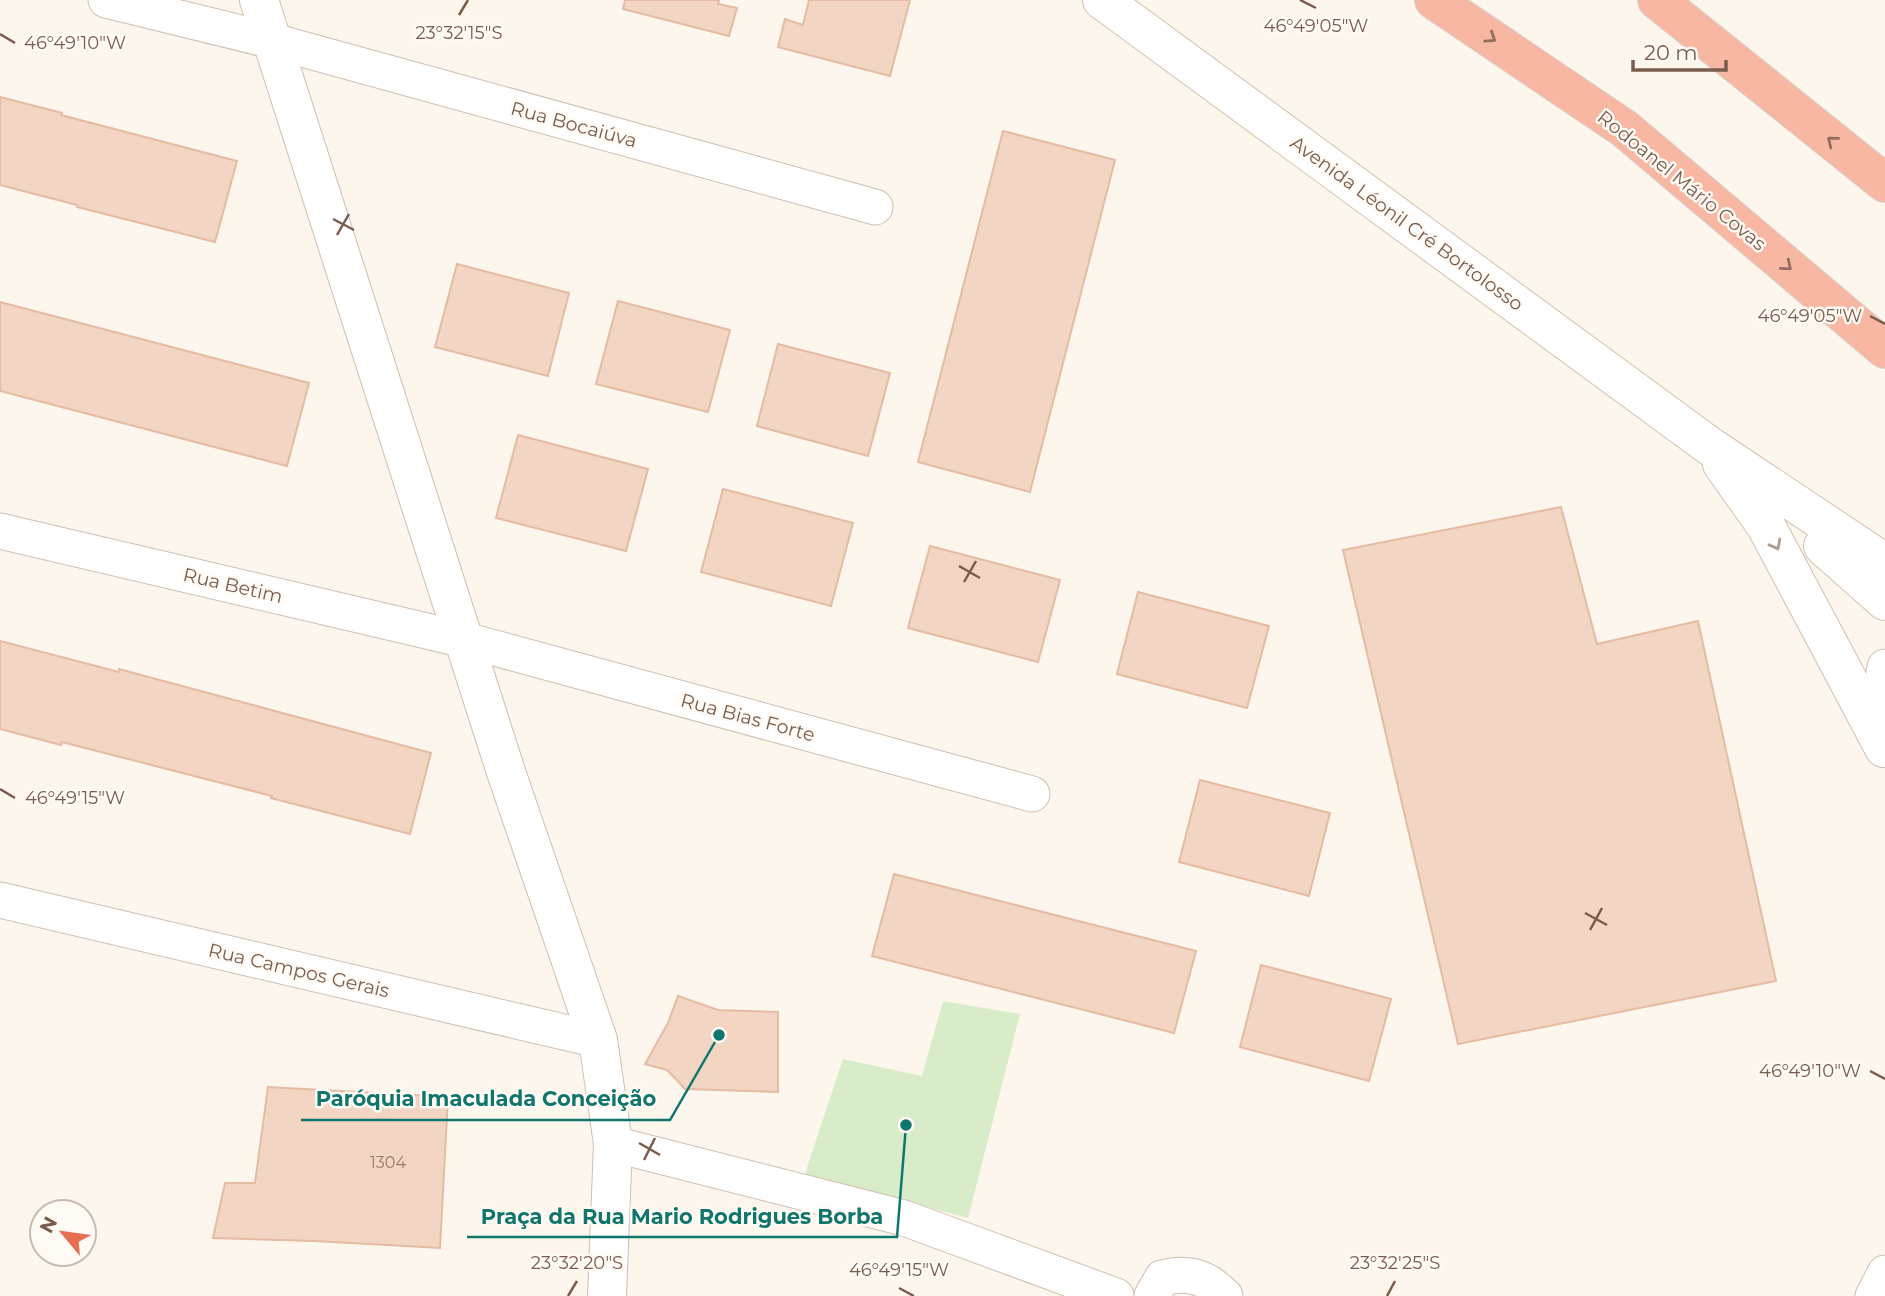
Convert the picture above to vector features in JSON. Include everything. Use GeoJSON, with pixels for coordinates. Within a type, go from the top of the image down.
{"type":"FeatureCollection","features":[{"type":"Feature","properties":{"kind":"highway","name":"Rodoanel Mário Covas"},"geometry":{"type":"LineString","coordinates":[[1434,0],[1625,129],[1885,349]]}},
{"type":"Feature","properties":{"kind":"highway"},"geometry":{"type":"LineString","coordinates":[[1657,0],[1885,183]]}},
{"type":"Feature","properties":{"kind":"main road"},"geometry":{"type":"LineString","coordinates":[[259,0],[506,772],[598,1040],[613,1144],[607,1296]]}},
{"type":"Feature","properties":{"kind":"main road","name":"Avenida Léonil Cré Bortolosso"},"geometry":{"type":"LineString","coordinates":[[1102,0],[1711,447],[1885,563]]}},
{"type":"Feature","properties":{"kind":"main road"},"geometry":{"type":"LineString","coordinates":[[1711,447],[1766,526],[1884,750]]}},
{"type":"Feature","properties":{"kind":"main road","name":"Avenida Léonil Cré Bortolosso"},"geometry":{"type":"LineString","coordinates":[[1711,447],[1885,601]]}},
{"type":"Feature","properties":{"kind":"street","name":"Rua Bocaiúva"},"geometry":{"type":"LineString","coordinates":[[106,0],[273,41],[876,207]]}},
{"type":"Feature","properties":{"kind":"street","name":"Rua Betim"},"geometry":{"type":"LineString","coordinates":[[0,531],[465,640]]}},
{"type":"Feature","properties":{"kind":"street","name":"Rua Bias Forte"},"geometry":{"type":"LineString","coordinates":[[465,640],[1032,794]]}},
{"type":"Feature","properties":{"kind":"street"},"geometry":{"type":"LineString","coordinates":[[1884,750],[1878,710],[1885,667]]}},
{"type":"Feature","properties":{"kind":"street","name":"Rua Campos Gerais"},"geometry":{"type":"LineString","coordinates":[[0,900],[598,1040]]}},
{"type":"Feature","properties":{"kind":"street"},"geometry":{"type":"LineString","coordinates":[[613,1144],[904,1217],[1116,1296]]}},
{"type":"Feature","properties":{"kind":"street"},"geometry":{"type":"LineString","coordinates":[[1873,1296],[1885,1273]]}},
{"type":"Feature","properties":{"kind":"street"},"geometry":{"type":"LineString","coordinates":[[1152,1296],[1162,1278],[1175,1275],[1190,1276],[1212,1283],[1225,1296]]}},
{"type":"Feature","properties":{"kind":"green space"},"geometry":{"type":"Polygon","coordinates":[[[943,1001],[1020,1014],[968,1218],[805,1174],[843,1059],[922,1076],[943,1001]]]}},
{"type":"Feature","properties":{"kind":"building"},"geometry":{"type":"Polygon","coordinates":[[[625,0],[719,0],[718,4],[737,8],[729,36],[623,9],[625,0]]]}},
{"type":"Feature","properties":{"kind":"building"},"geometry":{"type":"Polygon","coordinates":[[[809,0],[910,0],[890,76],[778,47],[785,19],[803,25],[809,0]]]}},
{"type":"Feature","properties":{"kind":"building"},"geometry":{"type":"Polygon","coordinates":[[[0,97],[237,161],[215,242],[0,185],[0,97]]]}},
{"type":"Feature","properties":{"kind":"building"},"geometry":{"type":"Polygon","coordinates":[[[1003,131],[1115,160],[1030,492],[918,462],[1003,131]]]}},
{"type":"Feature","properties":{"kind":"building"},"geometry":{"type":"Polygon","coordinates":[[[457,264],[569,293],[548,376],[435,347],[457,264]]]}},
{"type":"Feature","properties":{"kind":"building"},"geometry":{"type":"Polygon","coordinates":[[[618,301],[730,330],[708,412],[596,384],[618,301]]]}},
{"type":"Feature","properties":{"kind":"building"},"geometry":{"type":"Polygon","coordinates":[[[0,302],[309,383],[287,466],[0,391],[0,302]]]}},
{"type":"Feature","properties":{"kind":"building"},"geometry":{"type":"Polygon","coordinates":[[[778,344],[890,373],[868,456],[757,426],[778,344]]]}},
{"type":"Feature","properties":{"kind":"building"},"geometry":{"type":"Polygon","coordinates":[[[518,435],[648,469],[626,551],[496,518],[518,435]]]}},
{"type":"Feature","properties":{"kind":"building"},"geometry":{"type":"Polygon","coordinates":[[[723,489],[853,523],[831,606],[701,572],[723,489]]]}},
{"type":"Feature","properties":{"kind":"building"},"geometry":{"type":"Polygon","coordinates":[[[1561,507],[1597,644],[1698,621],[1776,981],[1458,1044],[1343,550],[1561,507]]]}},
{"type":"Feature","properties":{"kind":"building"},"geometry":{"type":"Polygon","coordinates":[[[930,546],[1060,580],[1038,662],[908,628],[930,546]]]}},
{"type":"Feature","properties":{"kind":"building"},"geometry":{"type":"Polygon","coordinates":[[[1138,592],[1269,626],[1247,708],[1117,674],[1138,592]]]}},
{"type":"Feature","properties":{"kind":"building"},"geometry":{"type":"Polygon","coordinates":[[[0,641],[119,672],[119,669],[431,753],[410,834],[62,742],[61,745],[0,729],[0,641]]]}},
{"type":"Feature","properties":{"kind":"building"},"geometry":{"type":"Polygon","coordinates":[[[1200,780],[1330,813],[1309,896],[1179,862],[1200,780]]]}},
{"type":"Feature","properties":{"kind":"building"},"geometry":{"type":"Polygon","coordinates":[[[894,874],[1196,951],[1174,1033],[872,956],[894,874]]]}},
{"type":"Feature","properties":{"kind":"building"},"geometry":{"type":"Polygon","coordinates":[[[1261,965],[1391,999],[1369,1081],[1240,1047],[1261,965]]]}},
{"type":"Feature","properties":{"kind":"building"},"geometry":{"type":"Polygon","coordinates":[[[678,996],[718,1010],[778,1012],[778,1092],[685,1089],[667,1070],[645,1064],[668,1023],[678,996]]]}},
{"type":"Feature","properties":{"kind":"building"},"geometry":{"type":"Polygon","coordinates":[[[268,1087],[448,1097],[440,1248],[213,1238],[225,1183],[255,1183],[268,1087]]]}},
{"type":"Feature","properties":{"kind":"place","name":"Paróquia Imaculada Conceição"},"geometry":{"type":"Point","coordinates":[719,1035]}},
{"type":"Feature","properties":{"kind":"place","name":"Praça da Rua Mario Rodrigues Borba"},"geometry":{"type":"Point","coordinates":[906,1125]}}]}
